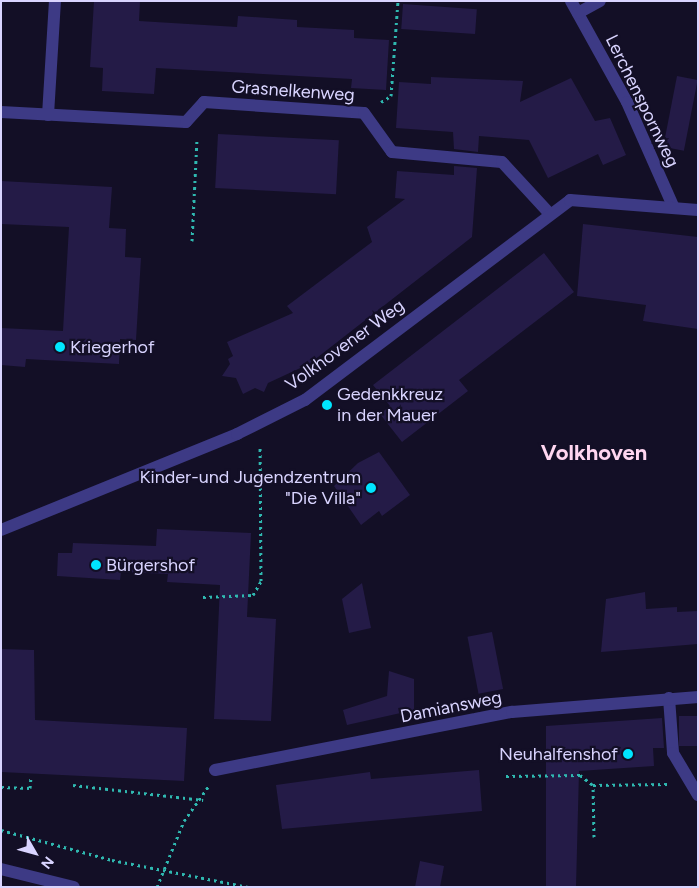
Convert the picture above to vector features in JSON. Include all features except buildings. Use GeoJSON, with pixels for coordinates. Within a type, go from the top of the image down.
{"type":"FeatureCollection","features":[{"type":"Feature","properties":{"kind":"street"},"geometry":{"type":"LineString","coordinates":[[48,115],[55,1]]}},
{"type":"Feature","properties":{"kind":"street","name":"Lerchenspornweg"},"geometry":{"type":"LineString","coordinates":[[571,1],[627,102],[673,206]]}},
{"type":"Feature","properties":{"kind":"street"},"geometry":{"type":"LineString","coordinates":[[578,13],[600,1]]}},
{"type":"Feature","properties":{"kind":"street","name":"Grasnelkenweg"},"geometry":{"type":"LineString","coordinates":[[186,122],[204,102],[364,113],[392,152],[502,162],[549,213]]}},
{"type":"Feature","properties":{"kind":"street"},"geometry":{"type":"LineString","coordinates":[[1,112],[186,122]]}},
{"type":"Feature","properties":{"kind":"street","name":"Volkhovener Weg"},"geometry":{"type":"LineString","coordinates":[[1,530],[255,424],[305,400],[549,213],[570,200],[592,198],[698,210]]}},
{"type":"Feature","properties":{"kind":"street","name":"Damiansweg"},"geometry":{"type":"LineString","coordinates":[[215,770],[512,712],[698,697]]}},
{"type":"Feature","properties":{"kind":"street"},"geometry":{"type":"LineString","coordinates":[[670,698],[673,753],[698,795]]}},
{"type":"Feature","properties":{"kind":"street"},"geometry":{"type":"LineString","coordinates":[[1,869],[74,887]]}},
{"type":"Feature","properties":{"kind":"path"},"geometry":{"type":"LineString","coordinates":[[364,113],[391,96],[398,1]]}},
{"type":"Feature","properties":{"kind":"path"},"geometry":{"type":"LineString","coordinates":[[186,122],[197,137],[192,241]]}},
{"type":"Feature","properties":{"kind":"path"},"geometry":{"type":"LineString","coordinates":[[203,597],[253,595],[261,581],[262,454],[255,424]]}},
{"type":"Feature","properties":{"kind":"path"},"geometry":{"type":"LineString","coordinates":[[157,887],[161,869],[173,852],[184,821],[203,800],[215,770]]}},
{"type":"Feature","properties":{"kind":"path"},"geometry":{"type":"LineString","coordinates":[[506,776],[580,775],[593,785],[690,784]]}},
{"type":"Feature","properties":{"kind":"path"},"geometry":{"type":"LineString","coordinates":[[1,787],[30,788],[31,777]]}},
{"type":"Feature","properties":{"kind":"path"},"geometry":{"type":"LineString","coordinates":[[73,785],[203,800]]}},
{"type":"Feature","properties":{"kind":"path"},"geometry":{"type":"LineString","coordinates":[[593,785],[594,837]]}},
{"type":"Feature","properties":{"kind":"path"},"geometry":{"type":"LineString","coordinates":[[1,830],[161,869],[248,887]]}},
{"type":"Feature","properties":{"kind":"place","name":"Kriegerhof"},"geometry":{"type":"Point","coordinates":[60,347]}},
{"type":"Feature","properties":{"kind":"place","name":"Gedenkkreuz in der Mauer"},"geometry":{"type":"Point","coordinates":[327,405]}},
{"type":"Feature","properties":{"kind":"place","name":"Kinder-und Jugendzentrum \"Die Villa\""},"geometry":{"type":"Point","coordinates":[371,488]}},
{"type":"Feature","properties":{"kind":"place","name":"Bürgershof"},"geometry":{"type":"Point","coordinates":[96,565]}},
{"type":"Feature","properties":{"kind":"place","name":"Neuhalfenshof"},"geometry":{"type":"Point","coordinates":[628,754]}},
{"type":"Feature","properties":{"kind":"district","name":"Volkhoven"},"geometry":{"type":"Point","coordinates":[594,453]}}]}
